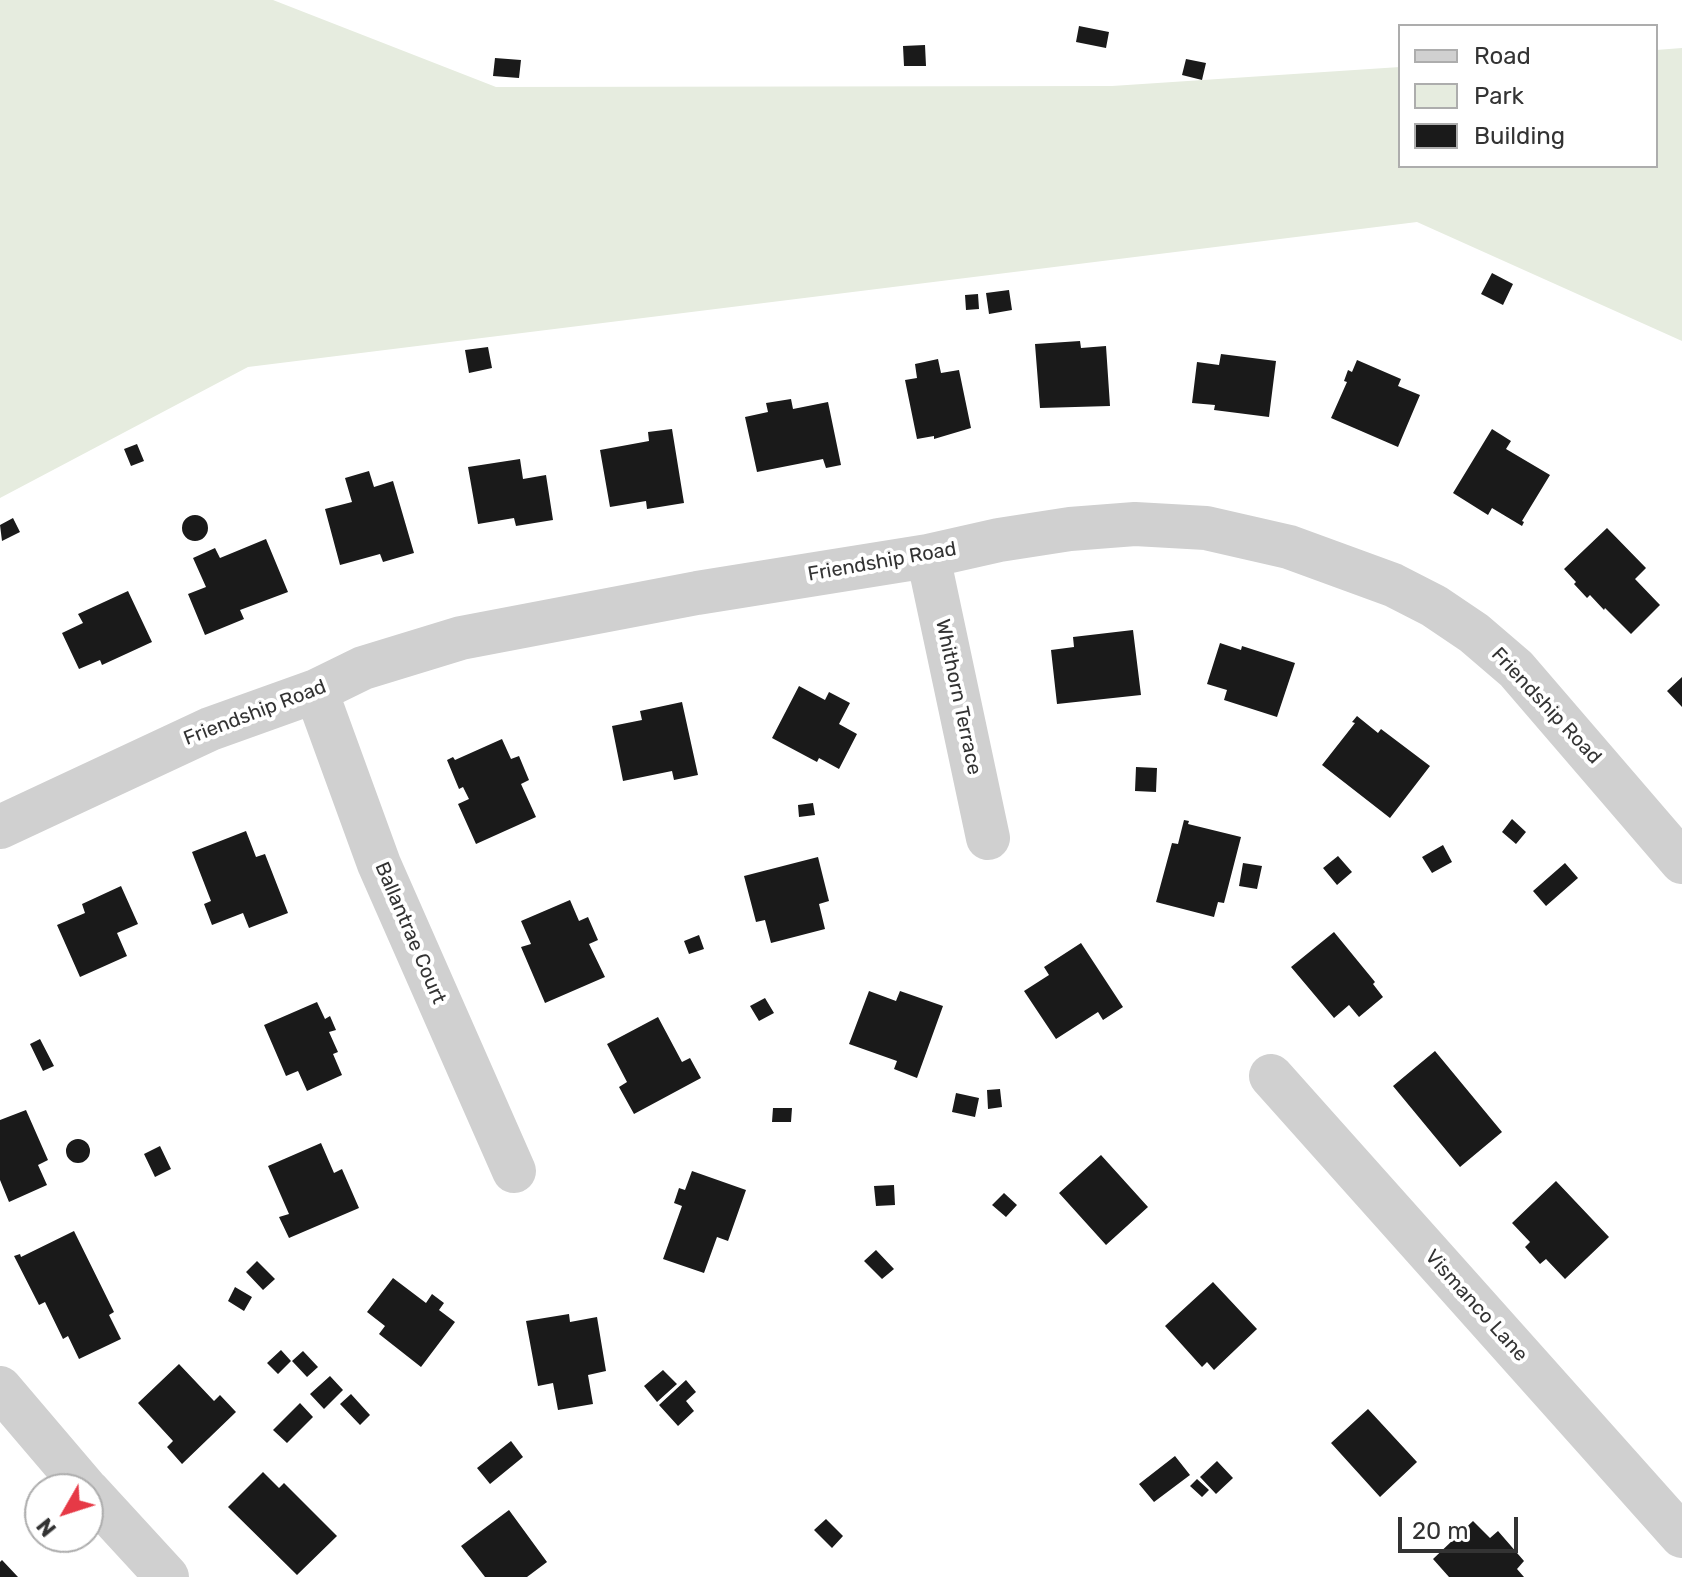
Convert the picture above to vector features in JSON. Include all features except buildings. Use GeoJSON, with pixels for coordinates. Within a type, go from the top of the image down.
{"type":"FeatureCollection","features":[{"type":"Feature","properties":{"kind":"street","name":"Friendship Road"},"geometry":{"type":"LineString","coordinates":[[0,827],[210,729],[316,691],[363,668],[461,638],[697,593],[928,556],[999,540],[1070,529],[1135,524],[1206,528],[1289,547],[1381,580],[1434,606],[1474,633],[1516,669],[1682,862]]}},
{"type":"Feature","properties":{"kind":"street","name":"Whithorn Terrace"},"geometry":{"type":"LineString","coordinates":[[928,556],[988,838]]}},
{"type":"Feature","properties":{"kind":"street","name":"Ballantrae Court"},"geometry":{"type":"LineString","coordinates":[[316,691],[379,864],[514,1171]]}},
{"type":"Feature","properties":{"kind":"street","name":"Vismanco Lane"},"geometry":{"type":"LineString","coordinates":[[1271,1076],[1682,1536]]}},
{"type":"Feature","properties":{"kind":"street"},"geometry":{"type":"LineString","coordinates":[[0,1388],[72,1473]]}},
{"type":"Feature","properties":{"kind":"street"},"geometry":{"type":"LineString","coordinates":[[104,1508],[167,1577]]}},
{"type":"Feature","properties":{"kind":"green space"},"geometry":{"type":"Polygon","coordinates":[[[0,0],[273,0],[496,87],[1112,86],[1398,67],[1398,168],[1658,168],[1658,50],[1682,48],[1682,341],[1417,222],[248,367],[0,498],[0,0]]]}}]}
